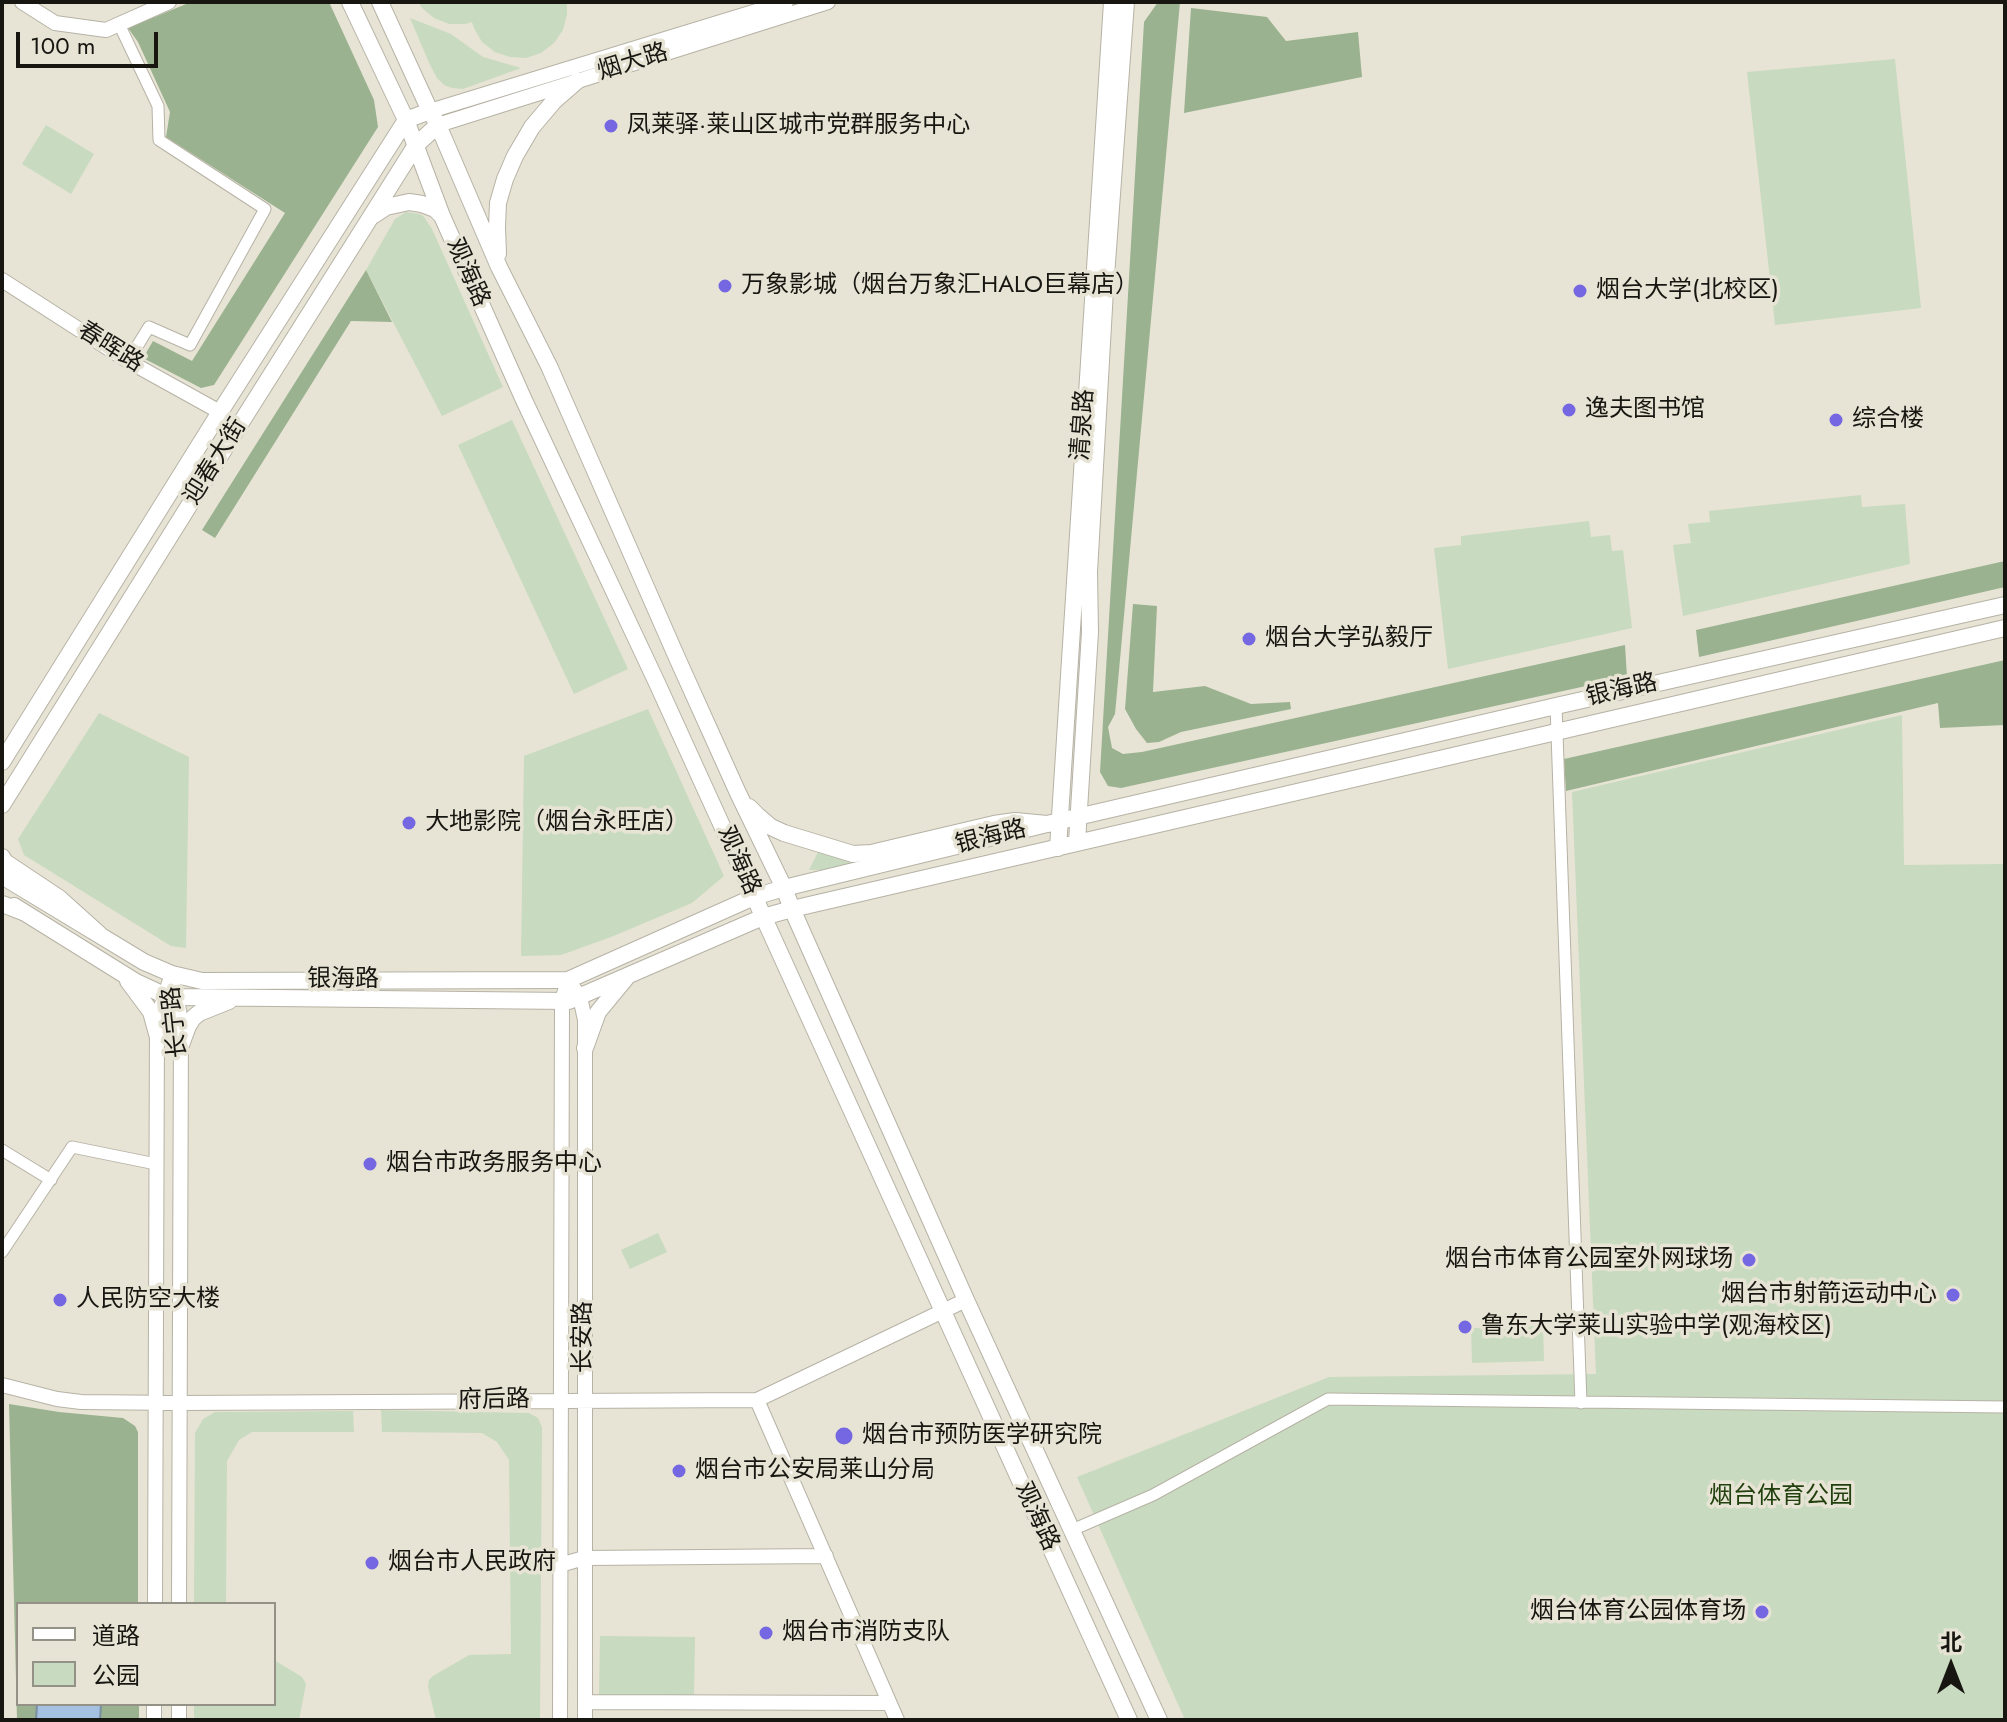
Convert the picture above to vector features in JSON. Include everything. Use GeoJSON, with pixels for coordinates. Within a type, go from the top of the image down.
{"type":"FeatureCollection","features":[{"type":"Feature","properties":{"kind":"main road","name":"观海路"},"geometry":{"type":"LineString","coordinates":[[350,2],[406,120],[442,216],[523,398],[650,669],[1129,1720]]}},
{"type":"Feature","properties":{"kind":"main road","name":"观海路"},"geometry":{"type":"LineString","coordinates":[[380,2],[499,267],[549,366],[966,1300],[1159,1720]]}},
{"type":"Feature","properties":{"kind":"main road","name":"清泉路"},"geometry":{"type":"LineString","coordinates":[[1058,848],[1053,823],[1112,2]]}},
{"type":"Feature","properties":{"kind":"main road","name":"清泉路"},"geometry":{"type":"LineString","coordinates":[[1077,842],[1105,290],[1126,2]]}},
{"type":"Feature","properties":{"kind":"main road"},"geometry":{"type":"LineString","coordinates":[[499,267],[498,203],[505,179],[532,127],[554,101],[577,81]]}},
{"type":"Feature","properties":{"kind":"main road"},"geometry":{"type":"LineString","coordinates":[[406,120],[434,118]]}},
{"type":"Feature","properties":{"kind":"main road","name":"迎春大街"},"geometry":{"type":"LineString","coordinates":[[2,805],[434,118]]}},
{"type":"Feature","properties":{"kind":"main road","name":"迎春大街"},"geometry":{"type":"LineString","coordinates":[[2,762],[406,120]]}},
{"type":"Feature","properties":{"kind":"main road"},"geometry":{"type":"LineString","coordinates":[[373,216],[396,203],[409,202],[435,209],[442,216]]}},
{"type":"Feature","properties":{"kind":"main road","name":"银海路"},"geometry":{"type":"LineString","coordinates":[[2,876],[144,962],[172,974],[202,981],[568,980],[754,897],[784,888],[1556,706],[2005,605]]}},
{"type":"Feature","properties":{"kind":"main road","name":"银海路"},"geometry":{"type":"LineString","coordinates":[[2,902],[136,982],[170,996],[569,1001],[763,917],[792,909],[2005,628]]}},
{"type":"Feature","properties":{"kind":"main road"},"geometry":{"type":"LineString","coordinates":[[738,793],[771,827],[853,854],[871,853],[994,824],[1015,821],[1053,823]]}},
{"type":"Feature","properties":{"kind":"main road"},"geometry":{"type":"LineString","coordinates":[[2,857],[59,898],[99,934]]}},
{"type":"Feature","properties":{"kind":"main road"},"geometry":{"type":"LineString","coordinates":[[115,969],[132,985],[151,1012],[157,1034]]}},
{"type":"Feature","properties":{"kind":"main road"},"geometry":{"type":"LineString","coordinates":[[585,1048],[598,1012],[629,975]]}},
{"type":"Feature","properties":{"kind":"main road"},"geometry":{"type":"LineString","coordinates":[[181,1045],[193,1018],[218,1004],[240,998]]}},
{"type":"Feature","properties":{"kind":"street"},"geometry":{"type":"LineString","coordinates":[[22,2],[55,23],[106,30],[169,2]]}},
{"type":"Feature","properties":{"kind":"street","name":"烟大路"},"geometry":{"type":"LineString","coordinates":[[434,118],[786,2]]}},
{"type":"Feature","properties":{"kind":"street","name":"烟大路"},"geometry":{"type":"LineString","coordinates":[[434,118],[577,81],[828,2]]}},
{"type":"Feature","properties":{"kind":"street"},"geometry":{"type":"LineString","coordinates":[[119,24],[158,106],[159,140],[265,209],[190,345],[149,327],[128,361]]}},
{"type":"Feature","properties":{"kind":"street","name":"春晖路"},"geometry":{"type":"LineString","coordinates":[[2,280],[128,361],[220,412]]}},
{"type":"Feature","properties":{"kind":"street"},"geometry":{"type":"LineString","coordinates":[[1556,706],[1581,1403]]}},
{"type":"Feature","properties":{"kind":"street","name":"长宁路"},"geometry":{"type":"LineString","coordinates":[[155,1602],[157,1019],[170,996],[172,974]]}},
{"type":"Feature","properties":{"kind":"street"},"geometry":{"type":"LineString","coordinates":[[560,1720],[562,1001],[568,980]]}},
{"type":"Feature","properties":{"kind":"street","name":"长安路"},"geometry":{"type":"LineString","coordinates":[[568,980],[580,997],[585,1020],[585,1720]]}},
{"type":"Feature","properties":{"kind":"street","name":"长宁路"},"geometry":{"type":"LineString","coordinates":[[170,996],[181,1021],[179,1602]]}},
{"type":"Feature","properties":{"kind":"street"},"geometry":{"type":"LineString","coordinates":[[157,1069],[160,1057],[172,1053],[177,1056],[181,1068]]}},
{"type":"Feature","properties":{"kind":"street"},"geometry":{"type":"LineString","coordinates":[[562,1066],[585,1066]]}},
{"type":"Feature","properties":{"kind":"street"},"geometry":{"type":"LineString","coordinates":[[2,1252],[72,1147],[156,1164]]}},
{"type":"Feature","properties":{"kind":"street"},"geometry":{"type":"LineString","coordinates":[[2,1150],[51,1180]]}},
{"type":"Feature","properties":{"kind":"street"},"geometry":{"type":"LineString","coordinates":[[156,1214],[180,1214]]}},
{"type":"Feature","properties":{"kind":"street","name":"府后路"},"geometry":{"type":"LineString","coordinates":[[2,1385],[81,1402],[757,1400],[966,1300]]}},
{"type":"Feature","properties":{"kind":"street"},"geometry":{"type":"LineString","coordinates":[[1072,1530],[1153,1495],[1328,1399],[2005,1407]]}},
{"type":"Feature","properties":{"kind":"street"},"geometry":{"type":"LineString","coordinates":[[757,1400],[897,1720]]}},
{"type":"Feature","properties":{"kind":"street"},"geometry":{"type":"LineString","coordinates":[[560,1565],[584,1558],[826,1556]]}},
{"type":"Feature","properties":{"kind":"street"},"geometry":{"type":"LineString","coordinates":[[155,1577],[179,1577]]}},
{"type":"Feature","properties":{"kind":"street"},"geometry":{"type":"LineString","coordinates":[[585,1702],[889,1703]]}},
{"type":"Feature","properties":{"kind":"green space"},"geometry":{"type":"Polygon","coordinates":[[[191,2],[329,2],[374,100],[378,127],[214,385],[201,388],[143,358],[153,341],[192,361],[285,213],[166,137],[170,112],[138,42],[128,28],[191,2]]]}},
{"type":"Feature","properties":{"kind":"green space"},"geometry":{"type":"Polygon","coordinates":[[[418,2],[567,2],[567,14],[563,30],[554,43],[541,53],[526,58],[510,57],[495,52],[482,42],[472,22],[449,24],[434,18],[418,2]]]}},
{"type":"Feature","properties":{"kind":"green space"},"geometry":{"type":"Polygon","coordinates":[[[1158,2],[1180,2],[1115,714],[1108,727],[1112,748],[1123,754],[1142,752],[1625,645],[1627,677],[1121,788],[1108,786],[1100,772],[1144,22],[1158,2]]]}},
{"type":"Feature","properties":{"kind":"green space"},"geometry":{"type":"Polygon","coordinates":[[[1191,8],[1267,17],[1286,41],[1358,32],[1362,77],[1184,113],[1191,8]]]}},
{"type":"Feature","properties":{"kind":"green space"},"geometry":{"type":"Polygon","coordinates":[[[410,18],[451,34],[483,57],[521,68],[463,89],[444,85],[430,65],[410,18]]]}},
{"type":"Feature","properties":{"kind":"green space"},"geometry":{"type":"Polygon","coordinates":[[[1895,59],[1921,308],[1775,325],[1747,72],[1895,59]]]}},
{"type":"Feature","properties":{"kind":"green space"},"geometry":{"type":"Polygon","coordinates":[[[46,125],[94,154],[71,194],[22,164],[46,125]]]}},
{"type":"Feature","properties":{"kind":"green space"},"geometry":{"type":"Polygon","coordinates":[[[406,212],[420,214],[432,229],[503,387],[442,416],[366,270],[395,219],[406,212]]]}},
{"type":"Feature","properties":{"kind":"green space"},"geometry":{"type":"Polygon","coordinates":[[[366,270],[392,322],[351,321],[215,538],[202,530],[366,270]]]}},
{"type":"Feature","properties":{"kind":"green space"},"geometry":{"type":"Polygon","coordinates":[[[512,420],[628,669],[574,694],[458,445],[512,420]]]}},
{"type":"Feature","properties":{"kind":"green space"},"geometry":{"type":"Polygon","coordinates":[[[1861,495],[1862,507],[1905,504],[1910,564],[1683,616],[1673,545],[1691,543],[1688,524],[1710,522],[1709,511],[1861,495]]]}},
{"type":"Feature","properties":{"kind":"green space"},"geometry":{"type":"Polygon","coordinates":[[[1589,521],[1591,537],[1610,535],[1612,551],[1623,550],[1632,628],[1448,669],[1434,548],[1461,545],[1461,536],[1589,521]]]}},
{"type":"Feature","properties":{"kind":"green space"},"geometry":{"type":"Polygon","coordinates":[[[2005,561],[2005,587],[1699,657],[1696,630],[2005,561]]]}},
{"type":"Feature","properties":{"kind":"green space"},"geometry":{"type":"Polygon","coordinates":[[[1133,604],[1157,606],[1153,692],[1205,686],[1251,704],[1290,702],[1291,709],[1181,732],[1159,742],[1147,743],[1125,709],[1133,604]]]}},
{"type":"Feature","properties":{"kind":"green space"},"geometry":{"type":"Polygon","coordinates":[[[2005,660],[2005,725],[1940,728],[1938,703],[1566,791],[1564,759],[2005,660]]]}},
{"type":"Feature","properties":{"kind":"green space"},"geometry":{"type":"Polygon","coordinates":[[[648,709],[724,876],[692,903],[611,937],[561,955],[521,956],[524,756],[648,709]]]}},
{"type":"Feature","properties":{"kind":"green space"},"geometry":{"type":"Polygon","coordinates":[[[99,713],[189,757],[186,948],[171,946],[24,855],[18,839],[99,713]]]}},
{"type":"Feature","properties":{"kind":"green space","name":"烟台体育公园"},"geometry":{"type":"Polygon","coordinates":[[[1902,715],[1904,865],[2005,864],[2005,1720],[1185,1720],[1077,1477],[1329,1377],[1596,1374],[1572,792],[1902,715]]]}},
{"type":"Feature","properties":{"kind":"green space"},"geometry":{"type":"Polygon","coordinates":[[[989,832],[824,870],[809,870],[819,850],[846,857],[989,832]]]}},
{"type":"Feature","properties":{"kind":"green space"},"geometry":{"type":"Polygon","coordinates":[[[658,1233],[667,1252],[630,1269],[621,1250],[658,1233]]]}},
{"type":"Feature","properties":{"kind":"green space"},"geometry":{"type":"Polygon","coordinates":[[[1543,1326],[1544,1361],[1472,1363],[1471,1328],[1543,1326]]]}},
{"type":"Feature","properties":{"kind":"green space"},"geometry":{"type":"Polygon","coordinates":[[[9,1404],[123,1418],[138,1432],[138,1602],[16,1602],[16,1680],[9,1404]]]}},
{"type":"Feature","properties":{"kind":"green space"},"geometry":{"type":"Polygon","coordinates":[[[381,1410],[529,1413],[538,1418],[542,1427],[540,1720],[436,1720],[428,1687],[433,1676],[469,1655],[511,1654],[509,1460],[497,1442],[482,1433],[382,1432],[381,1410]]]}},
{"type":"Feature","properties":{"kind":"green space"},"geometry":{"type":"Polygon","coordinates":[[[353,1411],[354,1432],[252,1432],[239,1440],[227,1461],[226,1602],[194,1602],[195,1433],[203,1419],[215,1412],[353,1411]]]}},
{"type":"Feature","properties":{"kind":"green space"},"geometry":{"type":"Polygon","coordinates":[[[600,1636],[695,1637],[694,1696],[599,1695],[600,1636]]]}},
{"type":"Feature","properties":{"kind":"green space"},"geometry":{"type":"Polygon","coordinates":[[[276,1661],[302,1677],[306,1684],[299,1720],[194,1720],[194,1706],[276,1706],[276,1661]]]}},
{"type":"Feature","properties":{"kind":"green space"},"geometry":{"type":"Polygon","coordinates":[[[17,1706],[139,1706],[139,1720],[17,1720],[17,1706]]]}},
{"type":"Feature","properties":{"kind":"water"},"geometry":{"type":"Polygon","coordinates":[[[37,1706],[101,1706],[100,1720],[36,1720],[37,1706]]]}},
{"type":"Feature","properties":{"kind":"place","name":"凤莱驿·莱山区城市党群服务中心"},"geometry":{"type":"Point","coordinates":[611,126]}},
{"type":"Feature","properties":{"kind":"place","name":"万象影城（烟台万象汇HALO巨幕店）"},"geometry":{"type":"Point","coordinates":[725,286]}},
{"type":"Feature","properties":{"kind":"place","name":"烟台大学(北校区)"},"geometry":{"type":"Point","coordinates":[1580,291]}},
{"type":"Feature","properties":{"kind":"place","name":"逸夫图书馆"},"geometry":{"type":"Point","coordinates":[1569,410]}},
{"type":"Feature","properties":{"kind":"place","name":"综合楼"},"geometry":{"type":"Point","coordinates":[1836,420]}},
{"type":"Feature","properties":{"kind":"place","name":"烟台大学弘毅厅"},"geometry":{"type":"Point","coordinates":[1249,639]}},
{"type":"Feature","properties":{"kind":"place","name":"大地影院（烟台永旺店）"},"geometry":{"type":"Point","coordinates":[409,823]}},
{"type":"Feature","properties":{"kind":"place","name":"烟台市政务服务中心"},"geometry":{"type":"Point","coordinates":[370,1164]}},
{"type":"Feature","properties":{"kind":"place","name":"烟台市体育公园室外网球场"},"geometry":{"type":"Point","coordinates":[1749,1260]}},
{"type":"Feature","properties":{"kind":"place","name":"烟台市射箭运动中心"},"geometry":{"type":"Point","coordinates":[1953,1295]}},
{"type":"Feature","properties":{"kind":"place","name":"人民防空大楼"},"geometry":{"type":"Point","coordinates":[60,1300]}},
{"type":"Feature","properties":{"kind":"place","name":"鲁东大学莱山实验中学(观海校区)"},"geometry":{"type":"Point","coordinates":[1465,1327]}},
{"type":"Feature","properties":{"kind":"place","name":"烟台市预防医学研究院"},"geometry":{"type":"Point","coordinates":[844,1436]}},
{"type":"Feature","properties":{"kind":"place","name":"烟台市公安局莱山分局"},"geometry":{"type":"Point","coordinates":[679,1471]}},
{"type":"Feature","properties":{"kind":"place","name":"烟台市人民政府"},"geometry":{"type":"Point","coordinates":[372,1563]}},
{"type":"Feature","properties":{"kind":"place","name":"烟台体育公园体育场"},"geometry":{"type":"Point","coordinates":[1762,1612]}},
{"type":"Feature","properties":{"kind":"place","name":"烟台市消防支队"},"geometry":{"type":"Point","coordinates":[766,1633]}}]}
